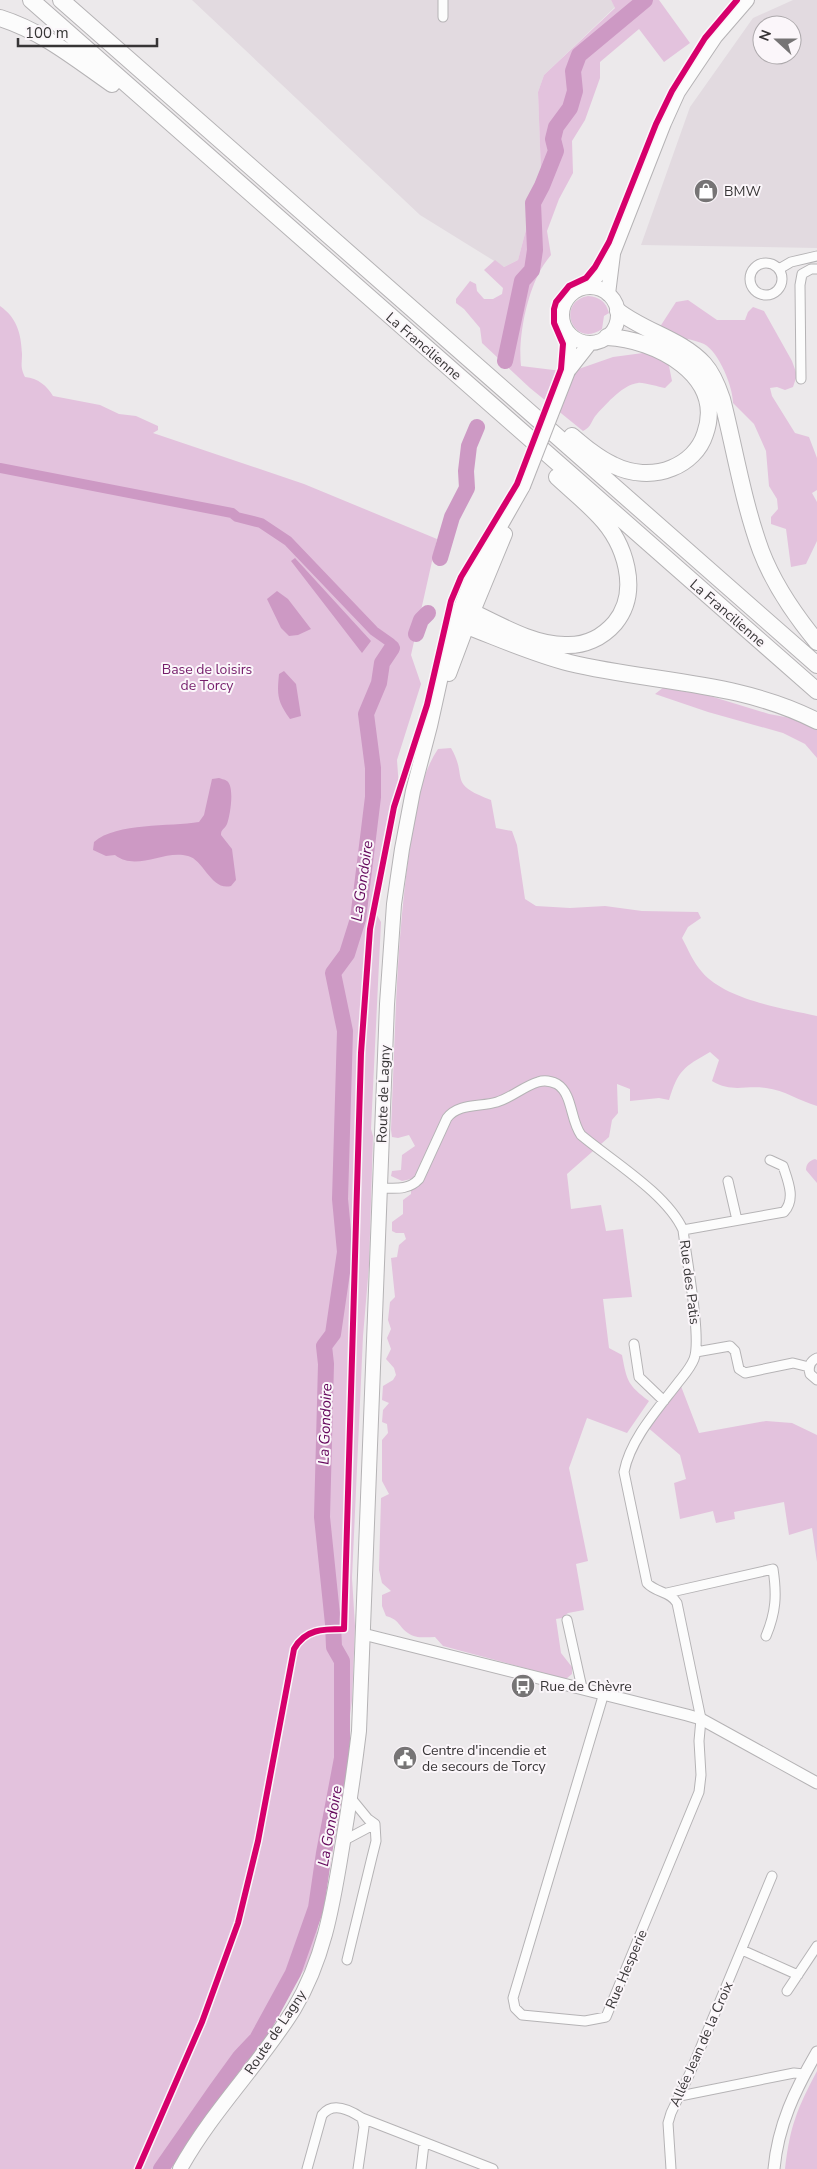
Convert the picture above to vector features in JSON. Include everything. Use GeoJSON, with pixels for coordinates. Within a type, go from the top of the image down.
{"type":"FeatureCollection","features":[{"type":"Feature","properties":{"kind":"highway","name":"La Francilienne"},"geometry":{"type":"LineString","coordinates":[[31,0],[817,690]]}},
{"type":"Feature","properties":{"kind":"highway","name":"La Francilienne"},"geometry":{"type":"LineString","coordinates":[[64,1],[817,666]]}},
{"type":"Feature","properties":{"kind":"highway"},"geometry":{"type":"LineString","coordinates":[[0,18],[20,24],[37,33],[119,89],[137,94]]}},
{"type":"Feature","properties":{"kind":"highway"},"geometry":{"type":"LineString","coordinates":[[618,311],[633,322],[687,350],[706,366],[716,382],[722,399],[750,515],[762,552],[787,604],[817,642]]}},
{"type":"Feature","properties":{"kind":"highway"},"geometry":{"type":"LineString","coordinates":[[534,417],[557,423],[600,458],[613,465],[637,472],[663,472],[679,465],[691,456],[704,436],[709,417],[706,398],[698,380],[690,370],[662,351],[634,341],[607,337]]}},
{"type":"Feature","properties":{"kind":"highway"},"geometry":{"type":"LineString","coordinates":[[469,619],[538,641],[564,646],[579,644],[600,637],[611,628],[622,612],[628,591],[626,563],[613,534],[600,517],[510,435],[503,415]]}},
{"type":"Feature","properties":{"kind":"highway"},"geometry":{"type":"LineString","coordinates":[[469,619],[532,651],[571,663],[728,689],[781,704],[817,721]]}},
{"type":"Feature","properties":{"kind":"main road"},"geometry":{"type":"LineString","coordinates":[[589,287],[613,253],[678,92],[715,37],[746,0]]}},
{"type":"Feature","properties":{"kind":"main road"},"geometry":{"type":"LineString","coordinates":[[608,294],[613,253]]}},
{"type":"Feature","properties":{"kind":"main road"},"geometry":{"type":"LineString","coordinates":[[589,287],[599,288],[608,294],[618,311],[616,326],[607,337],[598,342],[590,343],[578,341],[570,335],[563,324],[563,306],[573,292],[589,287]]}},
{"type":"Feature","properties":{"kind":"main road"},"geometry":{"type":"LineString","coordinates":[[568,371],[570,335]]}},
{"type":"Feature","properties":{"kind":"main road"},"geometry":{"type":"LineString","coordinates":[[430,726],[469,619],[518,505],[523,486],[568,371],[590,343]]}},
{"type":"Feature","properties":{"kind":"main road"},"geometry":{"type":"LineString","coordinates":[[430,726],[445,658],[463,601],[481,560],[523,486]]}},
{"type":"Feature","properties":{"kind":"main road","name":"Route de Lagny"},"geometry":{"type":"LineString","coordinates":[[180,2169],[294,2009],[310,1979],[326,1935],[343,1841],[359,1731],[379,1188],[387,1004],[394,904],[408,810],[430,726]]}},
{"type":"Feature","properties":{"kind":"street"},"geometry":{"type":"LineString","coordinates":[[443,0],[443,17]]}},
{"type":"Feature","properties":{"kind":"street"},"geometry":{"type":"LineString","coordinates":[[779,270],[791,262],[817,256]]}},
{"type":"Feature","properties":{"kind":"street"},"geometry":{"type":"LineString","coordinates":[[801,379],[800,285],[802,274],[811,269],[817,269]]}},
{"type":"Feature","properties":{"kind":"street","name":"Rue des Patis"},"geometry":{"type":"LineString","coordinates":[[379,1188],[410,1187],[419,1179],[447,1118],[454,1110],[498,1102],[536,1082],[551,1082],[563,1089],[576,1129],[596,1148],[665,1204],[678,1219],[683,1230],[696,1332],[696,1352],[689,1368],[664,1400],[633,1447],[624,1472],[644,1576],[650,1586],[667,1593],[673,1597],[677,1604],[701,1719]]}},
{"type":"Feature","properties":{"kind":"street"},"geometry":{"type":"LineString","coordinates":[[683,1230],[784,1212],[789,1205],[791,1196],[783,1166],[770,1160]]}},
{"type":"Feature","properties":{"kind":"street"},"geometry":{"type":"LineString","coordinates":[[728,1180],[737,1220]]}},
{"type":"Feature","properties":{"kind":"street"},"geometry":{"type":"LineString","coordinates":[[634,1344],[639,1377],[664,1400]]}},
{"type":"Feature","properties":{"kind":"street"},"geometry":{"type":"LineString","coordinates":[[696,1352],[730,1346],[735,1351],[739,1368],[745,1373],[793,1362],[809,1367]]}},
{"type":"Feature","properties":{"kind":"street"},"geometry":{"type":"LineString","coordinates":[[817,1353],[817,1358],[811,1362],[809,1367],[810,1374],[817,1380]]}},
{"type":"Feature","properties":{"kind":"street"},"geometry":{"type":"LineString","coordinates":[[667,1593],[773,1569],[775,1585],[774,1616],[766,1636]]}},
{"type":"Feature","properties":{"kind":"street"},"geometry":{"type":"LineString","coordinates":[[566,1620],[582,1688]]}},
{"type":"Feature","properties":{"kind":"street"},"geometry":{"type":"LineString","coordinates":[[363,1634],[604,1693],[701,1719],[817,1782]]}},
{"type":"Feature","properties":{"kind":"street","name":"Rue Hesperie"},"geometry":{"type":"LineString","coordinates":[[604,1693],[513,1998],[514,2008],[522,2015],[586,2021],[606,2017],[697,1802],[701,1776],[699,1741],[701,1719]]}},
{"type":"Feature","properties":{"kind":"street"},"geometry":{"type":"LineString","coordinates":[[350,1797],[368,1820],[375,1824]]}},
{"type":"Feature","properties":{"kind":"street"},"geometry":{"type":"LineString","coordinates":[[343,1841],[375,1824]]}},
{"type":"Feature","properties":{"kind":"street"},"geometry":{"type":"LineString","coordinates":[[347,1960],[376,1841],[375,1824]]}},
{"type":"Feature","properties":{"kind":"street","name":"Allée Jean de la Croix"},"geometry":{"type":"LineString","coordinates":[[671,2169],[668,2123],[772,1876]]}},
{"type":"Feature","properties":{"kind":"street"},"geometry":{"type":"LineString","coordinates":[[787,1991],[817,1946]]}},
{"type":"Feature","properties":{"kind":"street"},"geometry":{"type":"LineString","coordinates":[[742,1950],[798,1975]]}},
{"type":"Feature","properties":{"kind":"street"},"geometry":{"type":"LineString","coordinates":[[774,2169],[777,2144],[784,2118],[804,2074],[817,2052]]}},
{"type":"Feature","properties":{"kind":"street"},"geometry":{"type":"LineString","coordinates":[[680,2096],[794,2073],[804,2074]]}},
{"type":"Feature","properties":{"kind":"street"},"geometry":{"type":"LineString","coordinates":[[307,2169],[320,2121],[326,2111],[334,2107],[344,2109],[424,2144],[493,2169]]}},
{"type":"Feature","properties":{"kind":"street"},"geometry":{"type":"LineString","coordinates":[[358,2169],[364,2127],[362,2118]]}},
{"type":"Feature","properties":{"kind":"street"},"geometry":{"type":"LineString","coordinates":[[420,2169],[424,2144]]}},
{"type":"Feature","properties":{"kind":"shaded area"},"geometry":{"type":"Polygon","coordinates":[[[192,0],[611,0],[615,7],[544,75],[538,92],[541,173],[518,260],[504,267],[420,215],[192,0]]]}},
{"type":"Feature","properties":{"kind":"shaded area"},"geometry":{"type":"Polygon","coordinates":[[[793,0],[817,0],[817,248],[641,245],[690,107],[752,19],[752,65],[802,65],[802,15],[760,15],[793,0]]]}},
{"type":"Feature","properties":{"kind":"shaded area"},"geometry":{"type":"Polygon","coordinates":[[[295,558],[371,641],[362,653],[291,561],[295,558]]]}},
{"type":"Feature","properties":{"kind":"shaded area"},"geometry":{"type":"Polygon","coordinates":[[[277,591],[288,599],[311,629],[298,635],[289,636],[281,628],[267,599],[277,591]]]}},
{"type":"Feature","properties":{"kind":"shaded area"},"geometry":{"type":"Polygon","coordinates":[[[284,671],[296,684],[301,716],[290,719],[280,702],[278,693],[279,674],[284,671]]]}},
{"type":"Feature","properties":{"kind":"shaded area"},"geometry":{"type":"Polygon","coordinates":[[[219,778],[227,781],[231,789],[229,815],[221,835],[232,849],[236,880],[231,886],[218,884],[199,863],[188,856],[170,855],[132,861],[123,860],[115,855],[106,856],[93,850],[94,842],[116,831],[144,826],[199,822],[204,815],[212,779],[219,778]]]}},
{"type":"Feature","properties":{"kind":"green space"},"geometry":{"type":"Polygon","coordinates":[[[611,0],[659,0],[690,43],[664,62],[639,29],[600,62],[600,78],[585,120],[572,141],[573,173],[559,199],[547,231],[551,255],[539,272],[527,307],[522,332],[521,366],[570,372],[613,357],[643,353],[676,302],[688,300],[717,320],[745,320],[748,312],[753,307],[764,311],[792,361],[797,375],[793,387],[785,390],[777,387],[770,388],[772,396],[795,433],[809,437],[817,458],[817,490],[812,493],[817,502],[817,541],[806,564],[791,567],[786,529],[771,524],[771,517],[778,509],[777,499],[769,486],[766,451],[754,424],[733,403],[728,379],[720,362],[710,348],[688,339],[669,366],[672,381],[665,388],[640,383],[627,387],[595,416],[588,428],[583,431],[530,388],[482,343],[480,328],[464,309],[456,303],[456,299],[470,281],[476,284],[477,291],[484,299],[493,299],[502,294],[503,288],[484,270],[495,260],[504,267],[518,260],[541,173],[538,92],[544,75],[615,8],[611,0]]]}},
{"type":"Feature","properties":{"kind":"green space"},"geometry":{"type":"Polygon","coordinates":[[[588,296],[602,301],[609,313],[604,316],[602,329],[592,334],[583,333],[576,329],[570,314],[572,306],[578,300],[588,296]]]}},
{"type":"Feature","properties":{"kind":"green space","name":"Base de loisirs de Torcy"},"geometry":{"type":"Polygon","coordinates":[[[0,306],[6,311],[17,327],[22,354],[22,368],[25,377],[42,383],[53,396],[100,405],[119,414],[136,416],[158,426],[158,430],[153,433],[304,484],[437,539],[411,655],[421,684],[397,760],[399,788],[375,912],[381,922],[371,1129],[373,1136],[369,1266],[363,1336],[352,1578],[355,1626],[352,1701],[330,1856],[314,1950],[305,1969],[215,2094],[167,2169],[0,2169],[0,306]]]}},
{"type":"Feature","properties":{"kind":"green space"},"geometry":{"type":"Polygon","coordinates":[[[674,685],[769,714],[796,719],[817,729],[817,758],[805,744],[783,733],[708,712],[655,694],[664,687],[674,685]]]}},
{"type":"Feature","properties":{"kind":"green space"},"geometry":{"type":"Polygon","coordinates":[[[451,748],[459,767],[463,784],[468,789],[491,800],[496,828],[512,831],[517,845],[525,899],[536,906],[570,908],[605,906],[642,911],[698,912],[701,918],[688,927],[682,938],[696,964],[712,982],[725,990],[755,1001],[817,1016],[817,1106],[773,1089],[758,1087],[732,1088],[719,1085],[712,1081],[719,1060],[710,1052],[683,1070],[669,1100],[659,1098],[630,1101],[630,1089],[617,1084],[618,1113],[612,1120],[609,1137],[567,1174],[571,1209],[601,1205],[606,1231],[623,1229],[632,1297],[603,1299],[609,1348],[622,1355],[627,1377],[633,1387],[649,1401],[627,1433],[587,1418],[569,1468],[588,1561],[576,1564],[584,1610],[568,1613],[562,1618],[556,1619],[561,1653],[572,1667],[572,1674],[566,1679],[443,1646],[435,1637],[411,1635],[394,1619],[386,1616],[382,1606],[382,1595],[391,1591],[382,1583],[379,1570],[381,1498],[389,1494],[382,1481],[382,1440],[388,1433],[387,1424],[382,1422],[383,1410],[389,1403],[382,1400],[383,1386],[393,1380],[396,1375],[394,1368],[386,1359],[391,1349],[387,1338],[391,1329],[388,1320],[390,1302],[395,1297],[391,1258],[397,1257],[399,1245],[406,1239],[404,1233],[392,1231],[392,1222],[403,1214],[403,1200],[411,1194],[411,1179],[402,1181],[391,1176],[392,1171],[401,1170],[402,1155],[415,1146],[409,1135],[398,1138],[392,1137],[391,1130],[401,923],[413,827],[421,786],[438,749],[451,748]]]}},
{"type":"Feature","properties":{"kind":"green space"},"geometry":{"type":"Polygon","coordinates":[[[815,1159],[817,1160],[817,1183],[806,1170],[808,1163],[815,1159]]]}},
{"type":"Feature","properties":{"kind":"green space"},"geometry":{"type":"Polygon","coordinates":[[[679,1381],[699,1433],[766,1421],[792,1423],[817,1435],[817,1562],[812,1528],[789,1535],[784,1502],[734,1512],[735,1519],[716,1523],[713,1511],[680,1519],[674,1483],[686,1479],[680,1455],[646,1426],[679,1381]]]}},
{"type":"Feature","properties":{"kind":"green space"},"geometry":{"type":"Polygon","coordinates":[[[817,2071],[817,2169],[785,2169],[795,2118],[817,2071]]]}},
{"type":"Feature","properties":{"kind":"waterway","name":"La Gondoire"},"geometry":{"type":"LineString","coordinates":[[505,361],[522,281],[532,270],[535,250],[533,203],[556,151],[553,139],[556,127],[570,108],[575,91],[573,71],[579,55],[645,0]]}},
{"type":"Feature","properties":{"kind":"waterway","name":"La Gondoire"},"geometry":{"type":"LineString","coordinates":[[440,558],[452,517],[467,488],[466,471],[469,446],[477,427]]}},
{"type":"Feature","properties":{"kind":"waterway"},"geometry":{"type":"LineString","coordinates":[[0,468],[232,513],[237,517],[261,523],[288,541],[374,631],[391,643],[392,648]]}},
{"type":"Feature","properties":{"kind":"waterway","name":"La Gondoire"},"geometry":{"type":"LineString","coordinates":[[416,634],[421,620],[428,613]]}},
{"type":"Feature","properties":{"kind":"waterway","name":"La Gondoire"},"geometry":{"type":"LineString","coordinates":[[161,2169],[240,2057],[257,2039],[293,1973],[316,1908],[324,1853],[342,1758],[342,1661],[334,1647],[322,1517],[326,1364],[324,1346],[333,1334],[345,1252],[340,1199],[345,1031],[333,973],[347,954],[358,919],[373,797],[373,768],[366,714],[379,683],[382,663],[392,648]]}},
{"type":"Feature","properties":{"kind":"cycle path"},"geometry":{"type":"LineString","coordinates":[[138,2169],[202,2022],[238,1923],[258,1841],[294,1649],[298,1642],[309,1634],[322,1630],[344,1629],[361,1053],[370,929],[394,807],[427,705],[451,601],[461,577],[517,484],[561,369],[563,344],[554,323],[556,302],[569,286],[586,278],[595,267],[609,242],[656,124],[672,91],[705,38],[737,0]]}},
{"type":"Feature","properties":{"kind":"place","name":"BMW"},"geometry":{"type":"Point","coordinates":[706,191]}},
{"type":"Feature","properties":{"kind":"place","name":"Rue de Chèvre"},"geometry":{"type":"Point","coordinates":[523,1686]}},
{"type":"Feature","properties":{"kind":"place","name":"Centre d'incendie et de secours de Torcy"},"geometry":{"type":"Point","coordinates":[405,1758]}}]}
